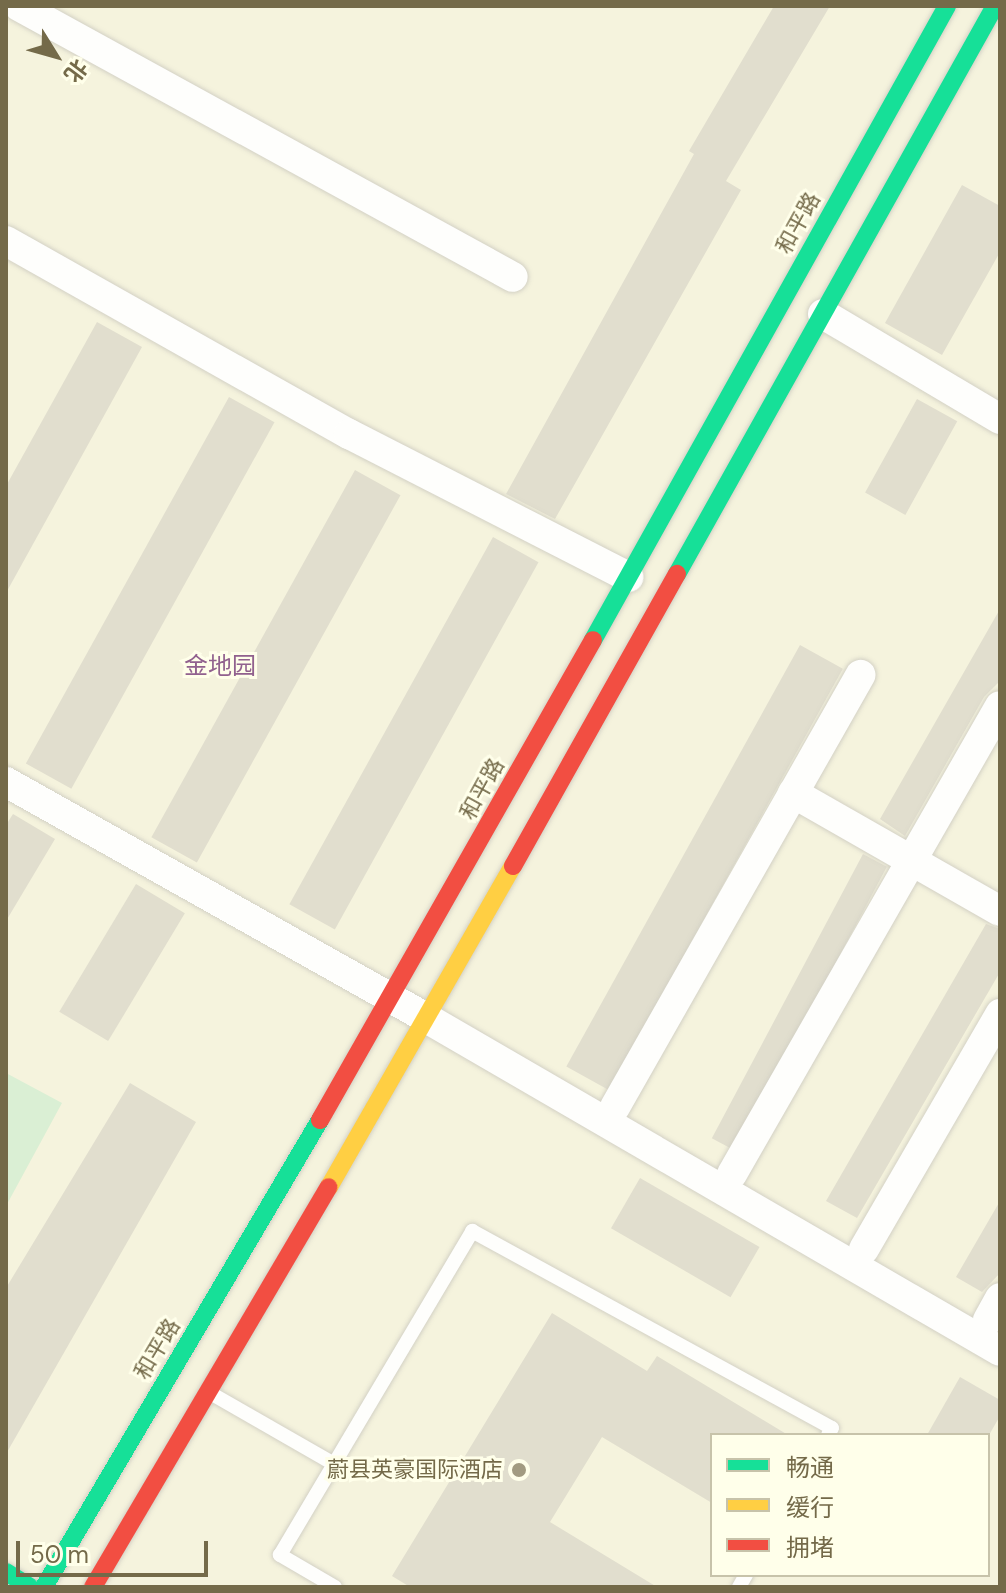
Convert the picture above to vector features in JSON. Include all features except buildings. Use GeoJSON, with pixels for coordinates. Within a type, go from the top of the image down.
{"type":"FeatureCollection","features":[{"type":"Feature","properties":{"kind":"street"},"geometry":{"type":"LineString","coordinates":[[19,6],[513,277]]}},
{"type":"Feature","properties":{"kind":"street","name":"和平路"},"geometry":{"type":"LineString","coordinates":[[44,1587],[392,999],[947,6]]}},
{"type":"Feature","properties":{"kind":"street"},"geometry":{"type":"LineString","coordinates":[[93,1587],[428,1019],[995,6]]}},
{"type":"Feature","properties":{"kind":"street"},"geometry":{"type":"LineString","coordinates":[[6,241],[349,434],[628,577]]}},
{"type":"Feature","properties":{"kind":"street"},"geometry":{"type":"LineString","coordinates":[[823,314],[1000,419]]}},
{"type":"Feature","properties":{"kind":"street"},"geometry":{"type":"LineString","coordinates":[[615,1107],[860,675]]}},
{"type":"Feature","properties":{"kind":"street"},"geometry":{"type":"LineString","coordinates":[[732,1174],[1000,706]]}},
{"type":"Feature","properties":{"kind":"street"},"geometry":{"type":"LineString","coordinates":[[6,782],[428,1019],[1000,1351]]}},
{"type":"Feature","properties":{"kind":"street"},"geometry":{"type":"LineString","coordinates":[[793,793],[1000,911]]}},
{"type":"Feature","properties":{"kind":"street"},"geometry":{"type":"LineString","coordinates":[[864,1249],[1000,1014]]}},
{"type":"Feature","properties":{"kind":"street"},"geometry":{"type":"LineString","coordinates":[[548,1069],[864,1249],[996,1315]]}},
{"type":"Feature","properties":{"kind":"street"},"geometry":{"type":"LineString","coordinates":[[6,1572],[30,1587]]}},
{"type":"Feature","properties":{"kind":"lane"},"geometry":{"type":"LineString","coordinates":[[335,1587],[280,1555],[472,1231],[832,1428],[829,1433]]}},
{"type":"Feature","properties":{"kind":"lane"},"geometry":{"type":"LineString","coordinates":[[208,1392],[334,1464]]}},
{"type":"Feature","properties":{"kind":"shaded area"},"geometry":{"type":"Polygon","coordinates":[[[6,6],[1000,6],[1000,1587],[6,1587],[6,6]]]}},
{"type":"Feature","properties":{"kind":"green space"},"geometry":{"type":"Polygon","coordinates":[[[6,1073],[62,1103],[6,1206],[6,1073]]]}},
{"type":"Feature","properties":{"kind":"traffic: fast"},"geometry":{"type":"LineString","coordinates":[[593,640],[947,6]]}},
{"type":"Feature","properties":{"kind":"traffic: fast"},"geometry":{"type":"LineString","coordinates":[[677,574],[995,6]]}},
{"type":"Feature","properties":{"kind":"traffic: fast"},"geometry":{"type":"LineString","coordinates":[[44,1587],[320,1120]]}},
{"type":"Feature","properties":{"kind":"traffic: fast"},"geometry":{"type":"LineString","coordinates":[[6,1572],[30,1587]]}},
{"type":"Feature","properties":{"kind":"traffic: slow"},"geometry":{"type":"LineString","coordinates":[[329,1187],[513,866]]}},
{"type":"Feature","properties":{"kind":"traffic: jam"},"geometry":{"type":"LineString","coordinates":[[513,866],[677,574]]}},
{"type":"Feature","properties":{"kind":"traffic: jam"},"geometry":{"type":"LineString","coordinates":[[320,1120],[593,640]]}},
{"type":"Feature","properties":{"kind":"traffic: jam"},"geometry":{"type":"LineString","coordinates":[[93,1587],[329,1187]]}},
{"type":"Feature","properties":{"kind":"place","name":"蔚县英豪国际酒店"},"geometry":{"type":"Point","coordinates":[519,1470]}},
{"type":"Feature","properties":{"kind":"district","name":"金地园"},"geometry":{"type":"Point","coordinates":[220,666]}}]}
